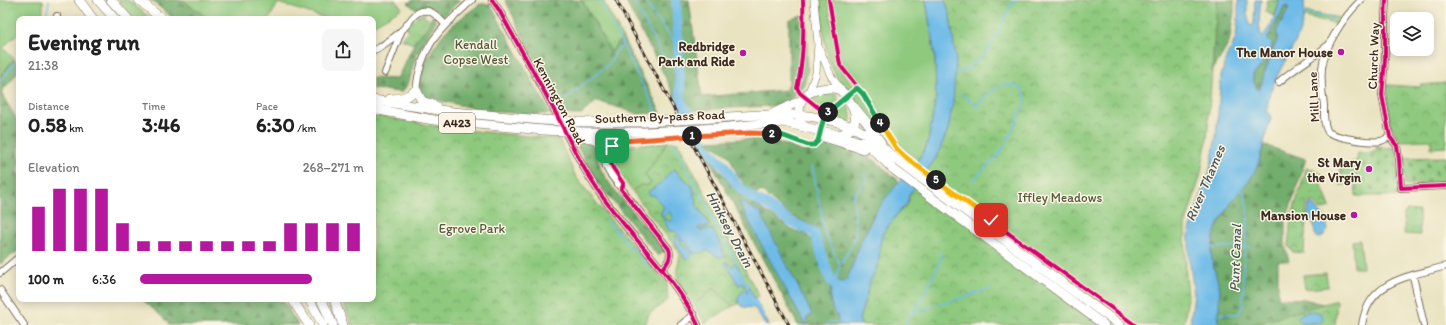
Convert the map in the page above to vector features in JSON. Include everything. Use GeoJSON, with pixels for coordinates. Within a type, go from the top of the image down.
{"type":"FeatureCollection","features":[{"type":"Feature","properties":{"kind":"highway"},"geometry":{"type":"LineString","coordinates":[[78,0],[91,16]]}},
{"type":"Feature","properties":{"kind":"highway"},"geometry":{"type":"LineString","coordinates":[[98,0],[112,16]]}},
{"type":"Feature","properties":{"kind":"highway"},"geometry":{"type":"LineString","coordinates":[[111,0],[125,16]]}},
{"type":"Feature","properties":{"kind":"highway"},"geometry":{"type":"LineString","coordinates":[[139,0],[158,16]]}},
{"type":"Feature","properties":{"kind":"highway"},"geometry":{"type":"LineString","coordinates":[[805,126],[800,122],[800,101],[809,92],[826,88],[834,88],[842,91]]}},
{"type":"Feature","properties":{"kind":"highway"},"geometry":{"type":"LineString","coordinates":[[376,99],[398,99],[410,95],[416,90],[422,101],[452,112]]}},
{"type":"Feature","properties":{"kind":"highway","name":"Southern By-pass Road"},"geometry":{"type":"LineString","coordinates":[[842,91],[869,125],[886,150]]}},
{"type":"Feature","properties":{"kind":"highway","name":"Southern By-pass Road"},"geometry":{"type":"LineString","coordinates":[[376,99],[452,112],[578,122],[645,122],[714,118],[767,119],[805,126],[814,132]]}},
{"type":"Feature","properties":{"kind":"highway","name":"Southern By-pass Road"},"geometry":{"type":"LineString","coordinates":[[767,119],[800,101]]}},
{"type":"Feature","properties":{"kind":"highway"},"geometry":{"type":"LineString","coordinates":[[827,135],[847,133],[852,127],[856,117],[852,104]]}},
{"type":"Feature","properties":{"kind":"highway","name":"Southern By-pass Road"},"geometry":{"type":"LineString","coordinates":[[376,110],[434,120],[584,134],[718,128],[799,114],[835,122],[852,127],[866,134],[899,162],[1120,325]]}},
{"type":"Feature","properties":{"kind":"highway","name":"A423"},"geometry":{"type":"LineString","coordinates":[[767,119],[814,132]]}},
{"type":"Feature","properties":{"kind":"highway"},"geometry":{"type":"LineString","coordinates":[[603,151],[606,144],[610,140],[618,137],[647,132]]}},
{"type":"Feature","properties":{"kind":"highway"},"geometry":{"type":"LineString","coordinates":[[814,132],[860,147],[878,156],[893,169],[1104,325]]}},
{"type":"Feature","properties":{"kind":"highway"},"geometry":{"type":"LineString","coordinates":[[584,134],[597,141],[603,151]]}},
{"type":"Feature","properties":{"kind":"highway"},"geometry":{"type":"LineString","coordinates":[[838,135],[867,144],[878,156]]}},
{"type":"Feature","properties":{"kind":"highway"},"geometry":{"type":"LineString","coordinates":[[294,302],[309,325]]}},
{"type":"Feature","properties":{"kind":"highway"},"geometry":{"type":"LineString","coordinates":[[311,302],[323,325]]}},
{"type":"Feature","properties":{"kind":"highway"},"geometry":{"type":"LineString","coordinates":[[322,302],[333,325]]}},
{"type":"Feature","properties":{"kind":"highway"},"geometry":{"type":"LineString","coordinates":[[335,302],[344,325]]}},
{"type":"Feature","properties":{"kind":"main road"},"geometry":{"type":"LineString","coordinates":[[809,92],[816,73],[818,44],[814,0]]}},
{"type":"Feature","properties":{"kind":"main road"},"geometry":{"type":"LineString","coordinates":[[818,44],[828,71],[842,91]]}},
{"type":"Feature","properties":{"kind":"street"},"geometry":{"type":"LineString","coordinates":[[416,90],[417,77],[423,58],[433,39],[445,24],[472,0]]}},
{"type":"Feature","properties":{"kind":"street","name":"Kennington Road"},"geometry":{"type":"LineString","coordinates":[[492,0],[541,85],[594,186],[606,203],[662,270],[694,315],[698,325]]}},
{"type":"Feature","properties":{"kind":"street","name":"Mill Lane"},"geometry":{"type":"LineString","coordinates":[[1280,82],[1328,45],[1349,14],[1361,0]]}},
{"type":"Feature","properties":{"kind":"street","name":"Church Way"},"geometry":{"type":"LineString","coordinates":[[1386,0],[1385,59],[1382,95],[1390,137],[1397,146],[1401,188],[1446,186]]}},
{"type":"Feature","properties":{"kind":"street"},"geometry":{"type":"LineString","coordinates":[[385,73],[396,42],[402,30],[413,16],[422,11],[428,11],[434,13],[445,24]]}},
{"type":"Feature","properties":{"kind":"street"},"geometry":{"type":"LineString","coordinates":[[376,49],[402,30]]}},
{"type":"Feature","properties":{"kind":"street","name":"Mill Lane"},"geometry":{"type":"LineString","coordinates":[[1328,45],[1322,68],[1324,119],[1328,132],[1343,138],[1360,140],[1380,141],[1390,137]]}},
{"type":"Feature","properties":{"kind":"street"},"geometry":{"type":"LineString","coordinates":[[603,151],[606,167],[610,174],[669,249],[671,254],[668,262],[662,270]]}},
{"type":"Feature","properties":{"kind":"street"},"geometry":{"type":"LineString","coordinates":[[0,273],[16,260]]}},
{"type":"Feature","properties":{"kind":"street"},"geometry":{"type":"LineString","coordinates":[[1362,325],[1364,313],[1378,291],[1389,284],[1446,266]]}},
{"type":"Feature","properties":{"kind":"street"},"geometry":{"type":"LineString","coordinates":[[1413,276],[1424,325]]}},
{"type":"Feature","properties":{"kind":"street"},"geometry":{"type":"LineString","coordinates":[[0,290],[24,325]]}},
{"type":"Feature","properties":{"kind":"street"},"geometry":{"type":"LineString","coordinates":[[681,325],[694,315]]}},
{"type":"Feature","properties":{"kind":"green space"},"geometry":{"type":"Polygon","coordinates":[[[0,0],[43,0],[42,16],[16,16],[16,35],[3,48],[14,59],[0,76],[0,0]]]}},
{"type":"Feature","properties":{"kind":"green space"},"geometry":{"type":"Polygon","coordinates":[[[118,0],[128,0],[147,16],[132,16],[118,0]]]}},
{"type":"Feature","properties":{"kind":"green space"},"geometry":{"type":"Polygon","coordinates":[[[151,0],[182,0],[205,16],[170,16],[151,0]]]}},
{"type":"Feature","properties":{"kind":"green space"},"geometry":{"type":"Polygon","coordinates":[[[182,0],[395,0],[402,8],[376,23],[376,16],[319,16],[278,3],[271,16],[205,16],[182,0]]]}},
{"type":"Feature","properties":{"kind":"green space"},"geometry":{"type":"Polygon","coordinates":[[[413,0],[460,0],[443,16],[430,9],[415,9],[408,3],[413,0]]]}},
{"type":"Feature","properties":{"kind":"green space"},"geometry":{"type":"Polygon","coordinates":[[[505,0],[582,0],[611,52],[622,37],[661,113],[639,114],[597,101],[580,115],[559,114],[561,111],[505,0]]]}},
{"type":"Feature","properties":{"kind":"green space"},"geometry":{"type":"Polygon","coordinates":[[[582,0],[603,0],[622,37],[611,53],[582,0]]]}},
{"type":"Feature","properties":{"kind":"green space"},"geometry":{"type":"Polygon","coordinates":[[[625,0],[689,0],[702,97],[786,90],[789,85],[789,20],[801,15],[806,25],[808,69],[804,86],[785,105],[683,111],[625,0]]]}},
{"type":"Feature","properties":{"kind":"green space"},"geometry":{"type":"Polygon","coordinates":[[[820,0],[828,0],[837,58],[841,70],[861,95],[900,154],[897,153],[854,100],[856,98],[848,88],[846,89],[837,77],[829,58],[825,42],[820,0]]]}},
{"type":"Feature","properties":{"kind":"green space"},"geometry":{"type":"Polygon","coordinates":[[[832,0],[926,0],[935,57],[936,98],[928,141],[923,153],[917,160],[898,143],[870,98],[843,66],[840,56],[832,0]]]}},
{"type":"Feature","properties":{"kind":"green space","name":"Iffley Meadows"},"geometry":{"type":"Polygon","coordinates":[[[945,0],[1217,0],[1207,139],[1200,177],[1185,226],[1188,296],[1184,325],[862,325],[859,320],[871,279],[875,273],[879,260],[880,244],[883,233],[897,214],[905,207],[909,201],[909,195],[936,158],[945,0]]]}},
{"type":"Feature","properties":{"kind":"green space"},"geometry":{"type":"Polygon","coordinates":[[[1217,0],[1234,0],[1234,11],[1229,43],[1212,72],[1217,0]]]}},
{"type":"Feature","properties":{"kind":"green space"},"geometry":{"type":"Polygon","coordinates":[[[1267,0],[1279,0],[1279,5],[1274,16],[1266,12],[1267,0]]]}},
{"type":"Feature","properties":{"kind":"green space","name":"Kendall Copse West"},"geometry":{"type":"Polygon","coordinates":[[[480,4],[490,4],[551,114],[486,111],[425,97],[421,91],[420,82],[422,72],[437,43],[448,29],[480,4]]]}},
{"type":"Feature","properties":{"kind":"green space"},"geometry":{"type":"Polygon","coordinates":[[[1285,6],[1288,6],[1288,10],[1276,32],[1278,37],[1260,89],[1257,89],[1253,80],[1253,74],[1263,64],[1270,52],[1272,43],[1267,40],[1285,6]]]}},
{"type":"Feature","properties":{"kind":"green space"},"geometry":{"type":"Polygon","coordinates":[[[1306,12],[1340,18],[1336,24],[1305,17],[1306,12]]]}},
{"type":"Feature","properties":{"kind":"green space"},"geometry":{"type":"Polygon","coordinates":[[[425,14],[424,17],[431,19],[427,27],[413,44],[401,39],[409,30],[406,27],[417,16],[425,14]]]}},
{"type":"Feature","properties":{"kind":"green space"},"geometry":{"type":"Polygon","coordinates":[[[432,16],[436,21],[415,58],[409,82],[402,92],[376,89],[376,78],[397,79],[417,38],[428,28],[432,16]]]}},
{"type":"Feature","properties":{"kind":"green space"},"geometry":{"type":"Polygon","coordinates":[[[14,59],[16,61],[16,74],[1,93],[16,118],[16,252],[0,264],[0,76],[14,59]]]}},
{"type":"Feature","properties":{"kind":"green space"},"geometry":{"type":"Polygon","coordinates":[[[1446,83],[1446,147],[1431,148],[1431,140],[1400,141],[1389,122],[1387,85],[1420,87],[1421,85],[1446,83]]]}},
{"type":"Feature","properties":{"kind":"green space"},"geometry":{"type":"Polygon","coordinates":[[[828,92],[838,95],[836,97],[839,100],[830,107],[822,108],[812,100],[817,94],[828,92]]]}},
{"type":"Feature","properties":{"kind":"green space"},"geometry":{"type":"Polygon","coordinates":[[[841,103],[844,107],[847,105],[849,109],[851,116],[850,123],[828,116],[841,103]]]}},
{"type":"Feature","properties":{"kind":"green space","name":"Egrove Park"},"geometry":{"type":"Polygon","coordinates":[[[376,116],[452,129],[559,139],[576,177],[598,205],[667,283],[668,300],[649,314],[645,325],[352,325],[343,302],[376,302],[376,116]]]}},
{"type":"Feature","properties":{"kind":"green space"},"geometry":{"type":"Polygon","coordinates":[[[767,138],[803,152],[825,148],[825,141],[847,147],[873,159],[898,180],[898,183],[875,213],[867,228],[848,277],[844,282],[832,279],[818,229],[788,214],[761,191],[754,196],[738,176],[729,156],[706,141],[767,138]]]}},
{"type":"Feature","properties":{"kind":"green space"},"geometry":{"type":"Polygon","coordinates":[[[574,141],[590,143],[594,147],[601,170],[612,187],[665,250],[658,256],[598,183],[574,141]]]}},
{"type":"Feature","properties":{"kind":"green space"},"geometry":{"type":"Polygon","coordinates":[[[668,142],[645,175],[651,183],[647,186],[641,185],[632,191],[611,157],[614,149],[625,146],[668,142]]]}},
{"type":"Feature","properties":{"kind":"green space"},"geometry":{"type":"Polygon","coordinates":[[[668,142],[678,142],[759,296],[733,306],[714,288],[694,305],[682,289],[677,275],[680,257],[679,252],[632,191],[641,185],[647,186],[651,183],[645,175],[668,142]]]}},
{"type":"Feature","properties":{"kind":"green space"},"geometry":{"type":"Polygon","coordinates":[[[1264,145],[1306,159],[1285,223],[1285,246],[1289,261],[1278,261],[1278,298],[1304,299],[1323,304],[1298,318],[1299,325],[1218,325],[1220,289],[1211,253],[1215,232],[1233,200],[1251,178],[1258,165],[1264,145]]]}},
{"type":"Feature","properties":{"kind":"green space"},"geometry":{"type":"Polygon","coordinates":[[[1376,147],[1396,148],[1400,196],[1356,196],[1355,184],[1340,185],[1341,163],[1350,164],[1351,162],[1356,162],[1358,153],[1376,152],[1376,147]]]}},
{"type":"Feature","properties":{"kind":"green space"},"geometry":{"type":"Polygon","coordinates":[[[706,153],[733,187],[752,203],[792,230],[806,234],[816,244],[828,279],[831,290],[830,298],[833,311],[837,315],[839,325],[798,325],[706,153]]]}},
{"type":"Feature","properties":{"kind":"green space"},"geometry":{"type":"Polygon","coordinates":[[[1446,157],[1446,183],[1405,185],[1403,158],[1446,157]]]}},
{"type":"Feature","properties":{"kind":"green space"},"geometry":{"type":"Polygon","coordinates":[[[1307,167],[1322,174],[1322,186],[1330,207],[1320,210],[1315,202],[1307,202],[1304,253],[1293,252],[1288,246],[1291,218],[1307,167]]]}},
{"type":"Feature","properties":{"kind":"green space"},"geometry":{"type":"Polygon","coordinates":[[[1406,210],[1419,211],[1420,235],[1404,234],[1404,213],[1406,213],[1406,210]]]}},
{"type":"Feature","properties":{"kind":"green space"},"geometry":{"type":"Polygon","coordinates":[[[1360,240],[1363,268],[1354,268],[1352,241],[1360,240]]]}},
{"type":"Feature","properties":{"kind":"green space"},"geometry":{"type":"Polygon","coordinates":[[[1326,273],[1328,287],[1305,289],[1303,275],[1326,273]]]}},
{"type":"Feature","properties":{"kind":"green space"},"geometry":{"type":"Polygon","coordinates":[[[714,288],[733,306],[705,323],[694,305],[714,288]]]}},
{"type":"Feature","properties":{"kind":"green space"},"geometry":{"type":"Polygon","coordinates":[[[1337,300],[1335,325],[1252,325],[1337,300]]]}},
{"type":"Feature","properties":{"kind":"green space"},"geometry":{"type":"Polygon","coordinates":[[[145,302],[284,302],[298,325],[168,325],[169,323],[145,302]]]}},
{"type":"Feature","properties":{"kind":"water"},"geometry":{"type":"Polygon","coordinates":[[[926,0],[945,0],[950,15],[956,61],[953,103],[948,130],[936,158],[909,195],[907,204],[897,214],[883,233],[880,244],[879,260],[875,273],[871,279],[859,320],[862,325],[839,325],[837,315],[833,311],[830,298],[831,290],[828,279],[844,282],[848,277],[861,241],[875,213],[923,153],[928,142],[936,98],[935,57],[926,0]]]}},
{"type":"Feature","properties":{"kind":"water"},"geometry":{"type":"Polygon","coordinates":[[[1238,0],[1247,0],[1247,12],[1250,25],[1252,26],[1254,23],[1255,0],[1261,0],[1259,24],[1262,37],[1274,19],[1279,0],[1304,0],[1304,15],[1301,29],[1274,82],[1269,96],[1267,111],[1271,117],[1258,165],[1251,178],[1233,200],[1218,224],[1215,232],[1211,253],[1220,289],[1218,325],[1190,325],[1194,294],[1189,257],[1189,234],[1205,184],[1208,180],[1216,138],[1221,76],[1228,52],[1231,49],[1236,37],[1238,0]],[[1285,6],[1267,39],[1272,43],[1268,56],[1263,64],[1253,74],[1253,80],[1257,89],[1260,89],[1278,37],[1276,32],[1288,10],[1288,6],[1285,6]]]}},
{"type":"Feature","properties":{"kind":"water"},"geometry":{"type":"Polygon","coordinates":[[[675,169],[692,187],[694,196],[697,200],[696,204],[710,225],[706,227],[699,227],[698,229],[709,229],[714,231],[726,257],[719,257],[708,251],[695,254],[675,231],[669,231],[663,218],[671,222],[673,219],[669,211],[664,216],[661,216],[661,212],[664,207],[654,195],[648,195],[648,192],[663,181],[668,174],[675,169]]]}},
{"type":"Feature","properties":{"kind":"water"},"geometry":{"type":"Polygon","coordinates":[[[738,201],[760,212],[812,314],[806,319],[807,322],[805,325],[738,201]]]}},
{"type":"Feature","properties":{"kind":"water"},"geometry":{"type":"Polygon","coordinates":[[[1309,204],[1313,204],[1324,216],[1328,230],[1324,235],[1318,238],[1315,234],[1314,225],[1308,216],[1309,204]]]}},
{"type":"Feature","properties":{"kind":"water"},"geometry":{"type":"Polygon","coordinates":[[[675,236],[681,240],[681,244],[693,254],[686,260],[675,242],[675,236]]]}},
{"type":"Feature","properties":{"kind":"water"},"geometry":{"type":"Polygon","coordinates":[[[726,261],[731,267],[736,263],[769,325],[765,325],[755,308],[743,307],[739,303],[738,297],[744,290],[748,293],[743,283],[739,285],[725,263],[726,261]]]}},
{"type":"Feature","properties":{"kind":"water"},"geometry":{"type":"Polygon","coordinates":[[[1315,311],[1320,313],[1323,319],[1322,322],[1305,323],[1301,322],[1297,318],[1302,313],[1315,311]]]}},
{"type":"Feature","properties":{"kind":"waterway"},"geometry":{"type":"LineString","coordinates":[[46,16],[49,0]]}},
{"type":"Feature","properties":{"kind":"waterway","name":"Hinksey Drain"},"geometry":{"type":"LineString","coordinates":[[600,0],[658,115]]}},
{"type":"Feature","properties":{"kind":"waterway"},"geometry":{"type":"LineString","coordinates":[[633,0],[667,64],[679,65]]}},
{"type":"Feature","properties":{"kind":"waterway"},"geometry":{"type":"LineString","coordinates":[[644,0],[678,47]]}},
{"type":"Feature","properties":{"kind":"waterway"},"geometry":{"type":"LineString","coordinates":[[676,0],[681,101],[705,147],[723,164],[737,185],[752,198],[767,205],[791,222],[814,232],[830,279],[838,288]]}},
{"type":"Feature","properties":{"kind":"waterway"},"geometry":{"type":"LineString","coordinates":[[954,73],[975,63],[983,55],[997,34],[1012,2],[1017,0]]}},
{"type":"Feature","properties":{"kind":"waterway"},"geometry":{"type":"LineString","coordinates":[[1304,13],[1334,19]]}},
{"type":"Feature","properties":{"kind":"waterway"},"geometry":{"type":"LineString","coordinates":[[566,99],[610,63],[616,51],[622,46]]}},
{"type":"Feature","properties":{"kind":"waterway"},"geometry":{"type":"LineString","coordinates":[[0,81],[14,63]]}},
{"type":"Feature","properties":{"kind":"waterway"},"geometry":{"type":"LineString","coordinates":[[962,94],[976,106],[991,91],[1001,85],[1007,84],[1021,88],[1026,98],[1018,119],[1003,149],[973,181]]}},
{"type":"Feature","properties":{"kind":"waterway","name":"Hinksey Drain"},"geometry":{"type":"LineString","coordinates":[[673,142],[737,264]]}},
{"type":"Feature","properties":{"kind":"waterway"},"geometry":{"type":"LineString","coordinates":[[812,165],[825,233],[840,265],[835,281]]}},
{"type":"Feature","properties":{"kind":"waterway"},"geometry":{"type":"LineString","coordinates":[[840,265],[853,243],[856,229],[853,196],[867,180],[864,174]]}},
{"type":"Feature","properties":{"kind":"waterway","name":"Punt Canal"},"geometry":{"type":"LineString","coordinates":[[1219,314],[1239,314],[1243,305],[1243,267],[1248,217],[1245,193],[1241,190]]}},
{"type":"Feature","properties":{"kind":"waterway"},"geometry":{"type":"LineString","coordinates":[[606,220],[648,266]]}},
{"type":"Feature","properties":{"kind":"waterway"},"geometry":{"type":"LineString","coordinates":[[1210,248],[1235,246],[1250,247]]}},
{"type":"Feature","properties":{"kind":"waterway"},"geometry":{"type":"LineString","coordinates":[[905,325],[931,282],[942,253]]}},
{"type":"Feature","properties":{"kind":"waterway","name":"Hinksey Drain"},"geometry":{"type":"LineString","coordinates":[[740,271],[749,287]]}},
{"type":"Feature","properties":{"kind":"waterway"},"geometry":{"type":"LineString","coordinates":[[914,311],[991,289]]}},
{"type":"Feature","properties":{"kind":"waterway","name":"Hinksey Drain"},"geometry":{"type":"LineString","coordinates":[[755,299],[765,317]]}},
{"type":"Feature","properties":{"kind":"waterway","name":"Hinksey Drain"},"geometry":{"type":"LineString","coordinates":[[826,325],[830,322],[841,322]]}},
{"type":"Feature","properties":{"kind":"railway"},"geometry":{"type":"LineString","coordinates":[[616,0],[789,325]]}},
{"type":"Feature","properties":{"kind":"cycle path"},"geometry":{"type":"LineString","coordinates":[[492,0],[539,82],[589,176],[607,203],[676,288],[698,325]]}},
{"type":"Feature","properties":{"kind":"cycle path"},"geometry":{"type":"LineString","coordinates":[[803,0],[803,44],[797,88],[800,93],[825,113]]}},
{"type":"Feature","properties":{"kind":"cycle path"},"geometry":{"type":"LineString","coordinates":[[829,0],[840,65],[863,94],[896,148],[935,180],[1135,325]]}},
{"type":"Feature","properties":{"kind":"cycle path"},"geometry":{"type":"LineString","coordinates":[[1386,0],[1385,59],[1382,95],[1390,137],[1397,146],[1401,188],[1446,186]]}},
{"type":"Feature","properties":{"kind":"cycle path"},"geometry":{"type":"LineString","coordinates":[[662,270],[669,258],[669,249],[621,189],[623,183],[613,168],[608,156],[612,146],[623,141],[750,133],[784,136],[808,145],[813,145],[818,141],[825,113],[857,88]]}},
{"type":"Feature","properties":{"kind":"place","name":"The Manor House"},"geometry":{"type":"Point","coordinates":[1341,52]}},
{"type":"Feature","properties":{"kind":"place","name":"Redbridge Park and Ride"},"geometry":{"type":"Point","coordinates":[743,53]}},
{"type":"Feature","properties":{"kind":"place","name":"St Mary the Virgin"},"geometry":{"type":"Point","coordinates":[1369,169]}},
{"type":"Feature","properties":{"kind":"place","name":"Mansion House"},"geometry":{"type":"Point","coordinates":[1354,215]}},
{"type":"Feature","properties":{"kind":"route"},"geometry":{"type":"LineString","coordinates":[[612,146],[623,141],[750,133],[784,136],[808,145],[814,145],[818,141],[825,113],[857,88],[863,94],[896,148],[904,156],[991,220]]}},
{"type":"Feature","properties":{"kind":"water label","name":"River Thames"},"geometry":{"type":"Point","coordinates":[1205,183]}}]}
